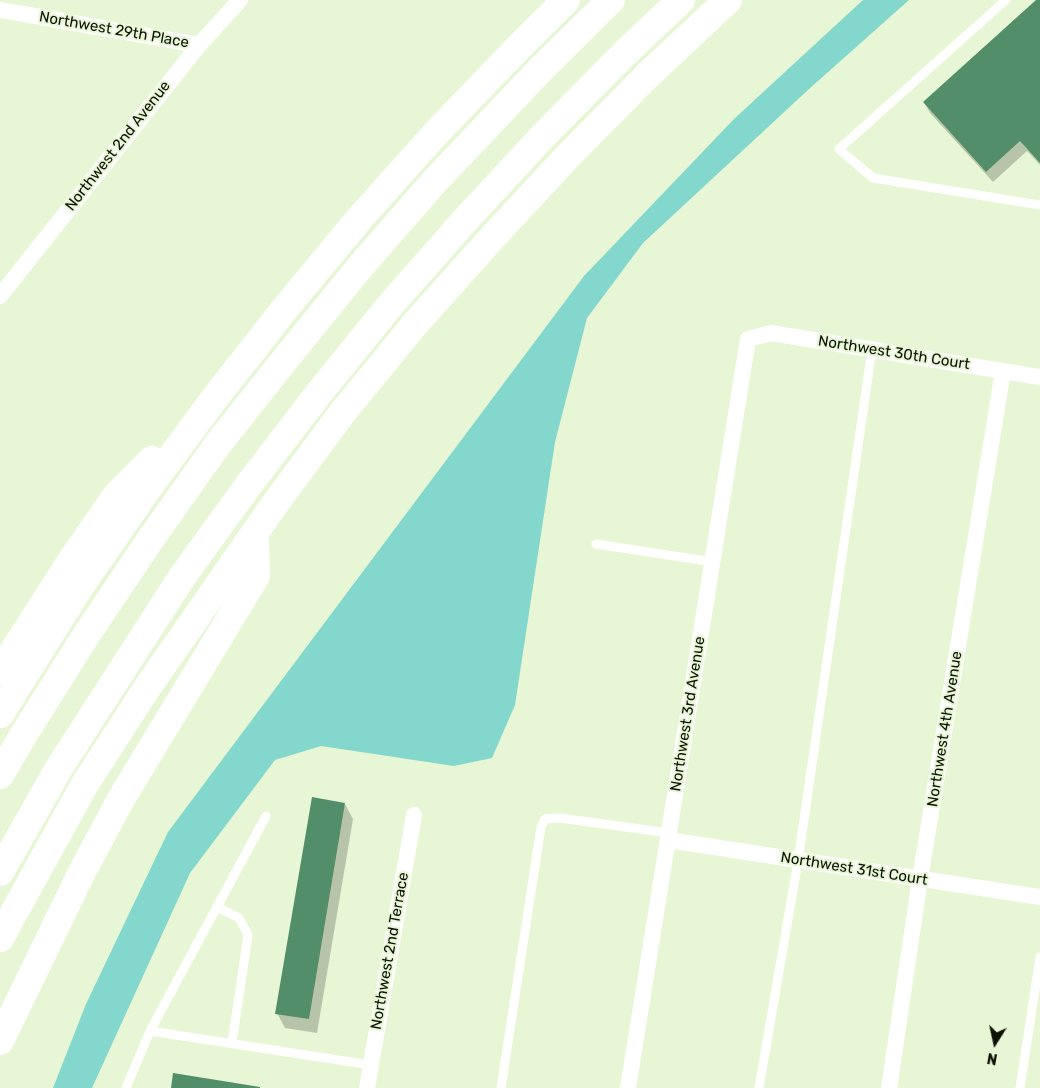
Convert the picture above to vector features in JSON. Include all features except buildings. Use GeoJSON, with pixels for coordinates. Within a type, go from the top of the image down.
{"type":"FeatureCollection","features":[{"type":"Feature","properties":{"kind":"highway"},"geometry":{"type":"LineString","coordinates":[[0,714],[79,588],[146,491],[214,399],[287,306],[360,218],[437,132],[566,0]]}},
{"type":"Feature","properties":{"kind":"highway"},"geometry":{"type":"LineString","coordinates":[[0,775],[87,634],[150,540],[218,444],[275,371],[360,267],[434,182],[542,68],[611,0]]}},
{"type":"Feature","properties":{"kind":"highway"},"geometry":{"type":"LineString","coordinates":[[0,872],[59,768],[182,576],[319,393],[392,304],[468,217],[543,136],[624,54],[681,0]]}},
{"type":"Feature","properties":{"kind":"highway"},"geometry":{"type":"LineString","coordinates":[[0,938],[86,784],[147,688],[276,500],[344,412],[428,310],[567,157],[648,75],[728,0]]}},
{"type":"Feature","properties":{"kind":"highway"},"geometry":{"type":"LineString","coordinates":[[0,672],[71,561],[116,496],[214,399]]}},
{"type":"Feature","properties":{"kind":"highway"},"geometry":{"type":"LineString","coordinates":[[0,1041],[82,872],[121,799],[256,576],[255,533]]}},
{"type":"Feature","properties":{"kind":"street","name":"Northwest 2nd Avenue"},"geometry":{"type":"LineString","coordinates":[[0,296],[199,44],[240,0]]}},
{"type":"Feature","properties":{"kind":"street","name":"Northwest 29th Place"},"geometry":{"type":"LineString","coordinates":[[0,10],[199,44]]}},
{"type":"Feature","properties":{"kind":"street","name":"Northwest 30th Court"},"geometry":{"type":"LineString","coordinates":[[748,339],[771,333],[1040,377]]}},
{"type":"Feature","properties":{"kind":"street","name":"Northwest 3rd Avenue"},"geometry":{"type":"LineString","coordinates":[[628,1088],[748,339]]}},
{"type":"Feature","properties":{"kind":"street","name":"Northwest 4th Avenue"},"geometry":{"type":"LineString","coordinates":[[889,1088],[920,880],[1003,371]]}},
{"type":"Feature","properties":{"kind":"street","name":"Northwest 2nd Terrace"},"geometry":{"type":"LineString","coordinates":[[367,1088],[414,815]]}},
{"type":"Feature","properties":{"kind":"street","name":"Northwest 31st Court"},"geometry":{"type":"LineString","coordinates":[[669,837],[798,861],[1040,897]]}},
{"type":"Feature","properties":{"kind":"lane"},"geometry":{"type":"LineString","coordinates":[[1006,0],[840,149],[873,178],[1040,205]]}},
{"type":"Feature","properties":{"kind":"lane"},"geometry":{"type":"LineString","coordinates":[[759,1088],[798,861],[872,350]]}},
{"type":"Feature","properties":{"kind":"lane"},"geometry":{"type":"LineString","coordinates":[[596,544],[712,562]]}},
{"type":"Feature","properties":{"kind":"lane"},"geometry":{"type":"LineString","coordinates":[[126,1088],[150,1031],[266,816]]}},
{"type":"Feature","properties":{"kind":"lane"},"geometry":{"type":"LineString","coordinates":[[501,1088],[540,827],[545,819],[560,818],[669,837]]}},
{"type":"Feature","properties":{"kind":"lane"},"geometry":{"type":"LineString","coordinates":[[217,907],[239,918],[248,935],[232,1043]]}},
{"type":"Feature","properties":{"kind":"lane"},"geometry":{"type":"LineString","coordinates":[[1020,1088],[1040,957]]}},
{"type":"Feature","properties":{"kind":"lane"},"geometry":{"type":"LineString","coordinates":[[150,1031],[371,1065]]}},
{"type":"Feature","properties":{"kind":"water"},"geometry":{"type":"Polygon","coordinates":[[[863,0],[909,0],[809,89],[643,243],[587,318],[555,442],[515,705],[492,758],[454,766],[321,746],[275,760],[190,873],[92,1088],[53,1088],[86,1004],[168,832],[584,276],[734,119],[863,0]]]}}]}
